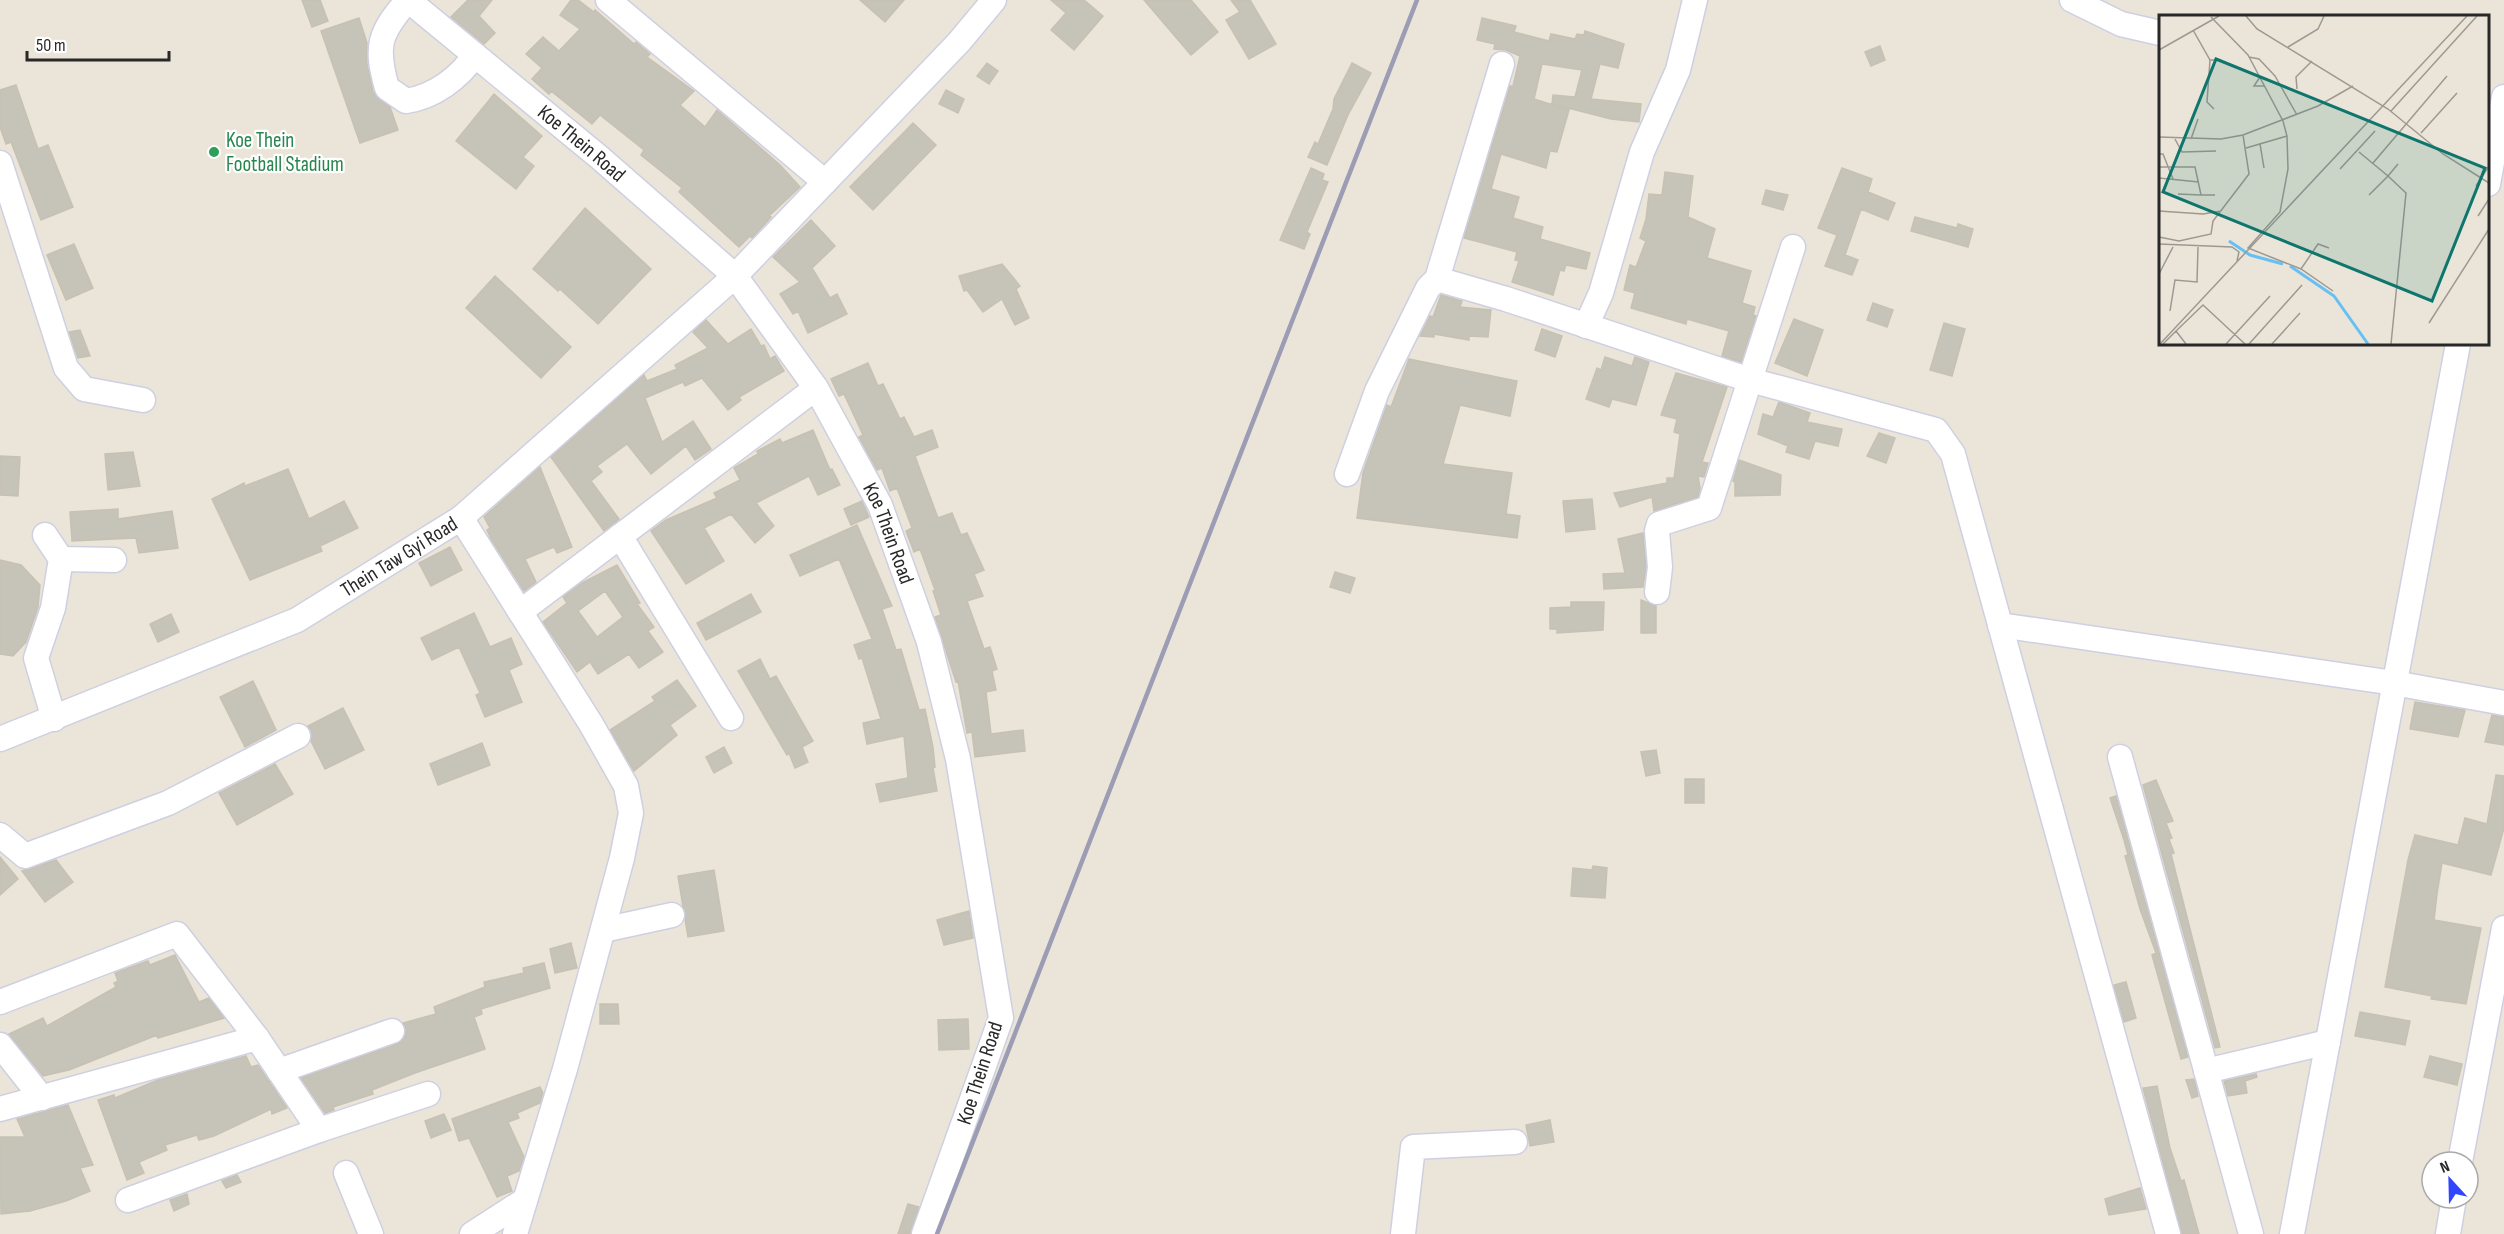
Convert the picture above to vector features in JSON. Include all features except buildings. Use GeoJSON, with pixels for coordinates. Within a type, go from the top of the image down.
{"type":"FeatureCollection","features":[{"type":"Feature","properties":{"kind":"street","name":"Koe Thein Road"},"geometry":{"type":"LineString","coordinates":[[408,0],[599,157],[735,276],[816,388],[880,505],[929,642],[958,759],[1001,1018],[924,1234]]}},
{"type":"Feature","properties":{"kind":"street"},"geometry":{"type":"LineString","coordinates":[[408,0],[381,38],[379,62],[387,88],[406,101],[422,99],[462,74],[475,55]]}},
{"type":"Feature","properties":{"kind":"street"},"geometry":{"type":"LineString","coordinates":[[608,0],[825,182]]}},
{"type":"Feature","properties":{"kind":"street","name":"Thein Taw Gyi Road"},"geometry":{"type":"LineString","coordinates":[[0,739],[297,620],[461,518],[735,276],[959,42],[993,0]]}},
{"type":"Feature","properties":{"kind":"street"},"geometry":{"type":"LineString","coordinates":[[1586,326],[1601,292],[1642,152],[1678,70],[1695,0]]}},
{"type":"Feature","properties":{"kind":"street"},"geometry":{"type":"LineString","coordinates":[[2072,0],[2121,24],[2159,33]]}},
{"type":"Feature","properties":{"kind":"street"},"geometry":{"type":"LineString","coordinates":[[1347,474],[1377,391],[1428,288],[1437,279],[1502,64]]}},
{"type":"Feature","properties":{"kind":"street"},"geometry":{"type":"LineString","coordinates":[[2489,99],[2504,100],[2489,175]]}},
{"type":"Feature","properties":{"kind":"street"},"geometry":{"type":"LineString","coordinates":[[0,163],[66,368],[84,389],[143,400]]}},
{"type":"Feature","properties":{"kind":"street"},"geometry":{"type":"LineString","coordinates":[[1657,592],[1660,567],[1657,531],[1659,524],[1708,508],[1722,472],[1792,247]]}},
{"type":"Feature","properties":{"kind":"street"},"geometry":{"type":"LineString","coordinates":[[1437,279],[1750,380],[1936,430],[1953,454],[2168,1234]]}},
{"type":"Feature","properties":{"kind":"street"},"geometry":{"type":"LineString","coordinates":[[2292,1234],[2458,345]]}},
{"type":"Feature","properties":{"kind":"street"},"geometry":{"type":"LineString","coordinates":[[520,612],[816,388]]}},
{"type":"Feature","properties":{"kind":"street"},"geometry":{"type":"LineString","coordinates":[[461,518],[591,724],[626,786],[631,813],[622,858],[565,1069],[515,1234]]}},
{"type":"Feature","properties":{"kind":"street"},"geometry":{"type":"LineString","coordinates":[[45,535],[61,559],[53,608],[36,658],[54,719]]}},
{"type":"Feature","properties":{"kind":"street"},"geometry":{"type":"LineString","coordinates":[[621,536],[731,718]]}},
{"type":"Feature","properties":{"kind":"street"},"geometry":{"type":"LineString","coordinates":[[61,559],[114,560]]}},
{"type":"Feature","properties":{"kind":"street"},"geometry":{"type":"LineString","coordinates":[[2000,625],[2394,683],[2504,703]]}},
{"type":"Feature","properties":{"kind":"street"},"geometry":{"type":"LineString","coordinates":[[0,835],[25,856],[168,803],[298,736]]}},
{"type":"Feature","properties":{"kind":"street"},"geometry":{"type":"LineString","coordinates":[[2120,757],[2252,1234]]}},
{"type":"Feature","properties":{"kind":"street"},"geometry":{"type":"LineString","coordinates":[[603,930],[672,915]]}},
{"type":"Feature","properties":{"kind":"street"},"geometry":{"type":"LineString","coordinates":[[2462,1150],[2504,928]]}},
{"type":"Feature","properties":{"kind":"street"},"geometry":{"type":"LineString","coordinates":[[0,1002],[177,934],[257,1038],[319,1130]]}},
{"type":"Feature","properties":{"kind":"street"},"geometry":{"type":"LineString","coordinates":[[279,1071],[392,1031]]}},
{"type":"Feature","properties":{"kind":"street"},"geometry":{"type":"LineString","coordinates":[[0,1109],[257,1038]]}},
{"type":"Feature","properties":{"kind":"street"},"geometry":{"type":"LineString","coordinates":[[2206,1071],[2328,1042]]}},
{"type":"Feature","properties":{"kind":"street"},"geometry":{"type":"LineString","coordinates":[[0,1045],[42,1098]]}},
{"type":"Feature","properties":{"kind":"street"},"geometry":{"type":"LineString","coordinates":[[128,1200],[319,1130],[428,1094]]}},
{"type":"Feature","properties":{"kind":"street"},"geometry":{"type":"LineString","coordinates":[[1403,1234],[1413,1146],[1515,1142]]}},
{"type":"Feature","properties":{"kind":"street"},"geometry":{"type":"LineString","coordinates":[[346,1173],[371,1234]]}},
{"type":"Feature","properties":{"kind":"street"},"geometry":{"type":"LineString","coordinates":[[472,1234],[525,1200]]}},
{"type":"Feature","properties":{"kind":"street"},"geometry":{"type":"LineString","coordinates":[[2448,1234],[2452,1210]]}},
{"type":"Feature","properties":{"kind":"railway"},"geometry":{"type":"LineString","coordinates":[[937,1234],[1417,0]]}},
{"type":"Feature","properties":{"kind":"place","name":"Koe Thein Football Stadium"},"geometry":{"type":"Point","coordinates":[214,152]}}]}
